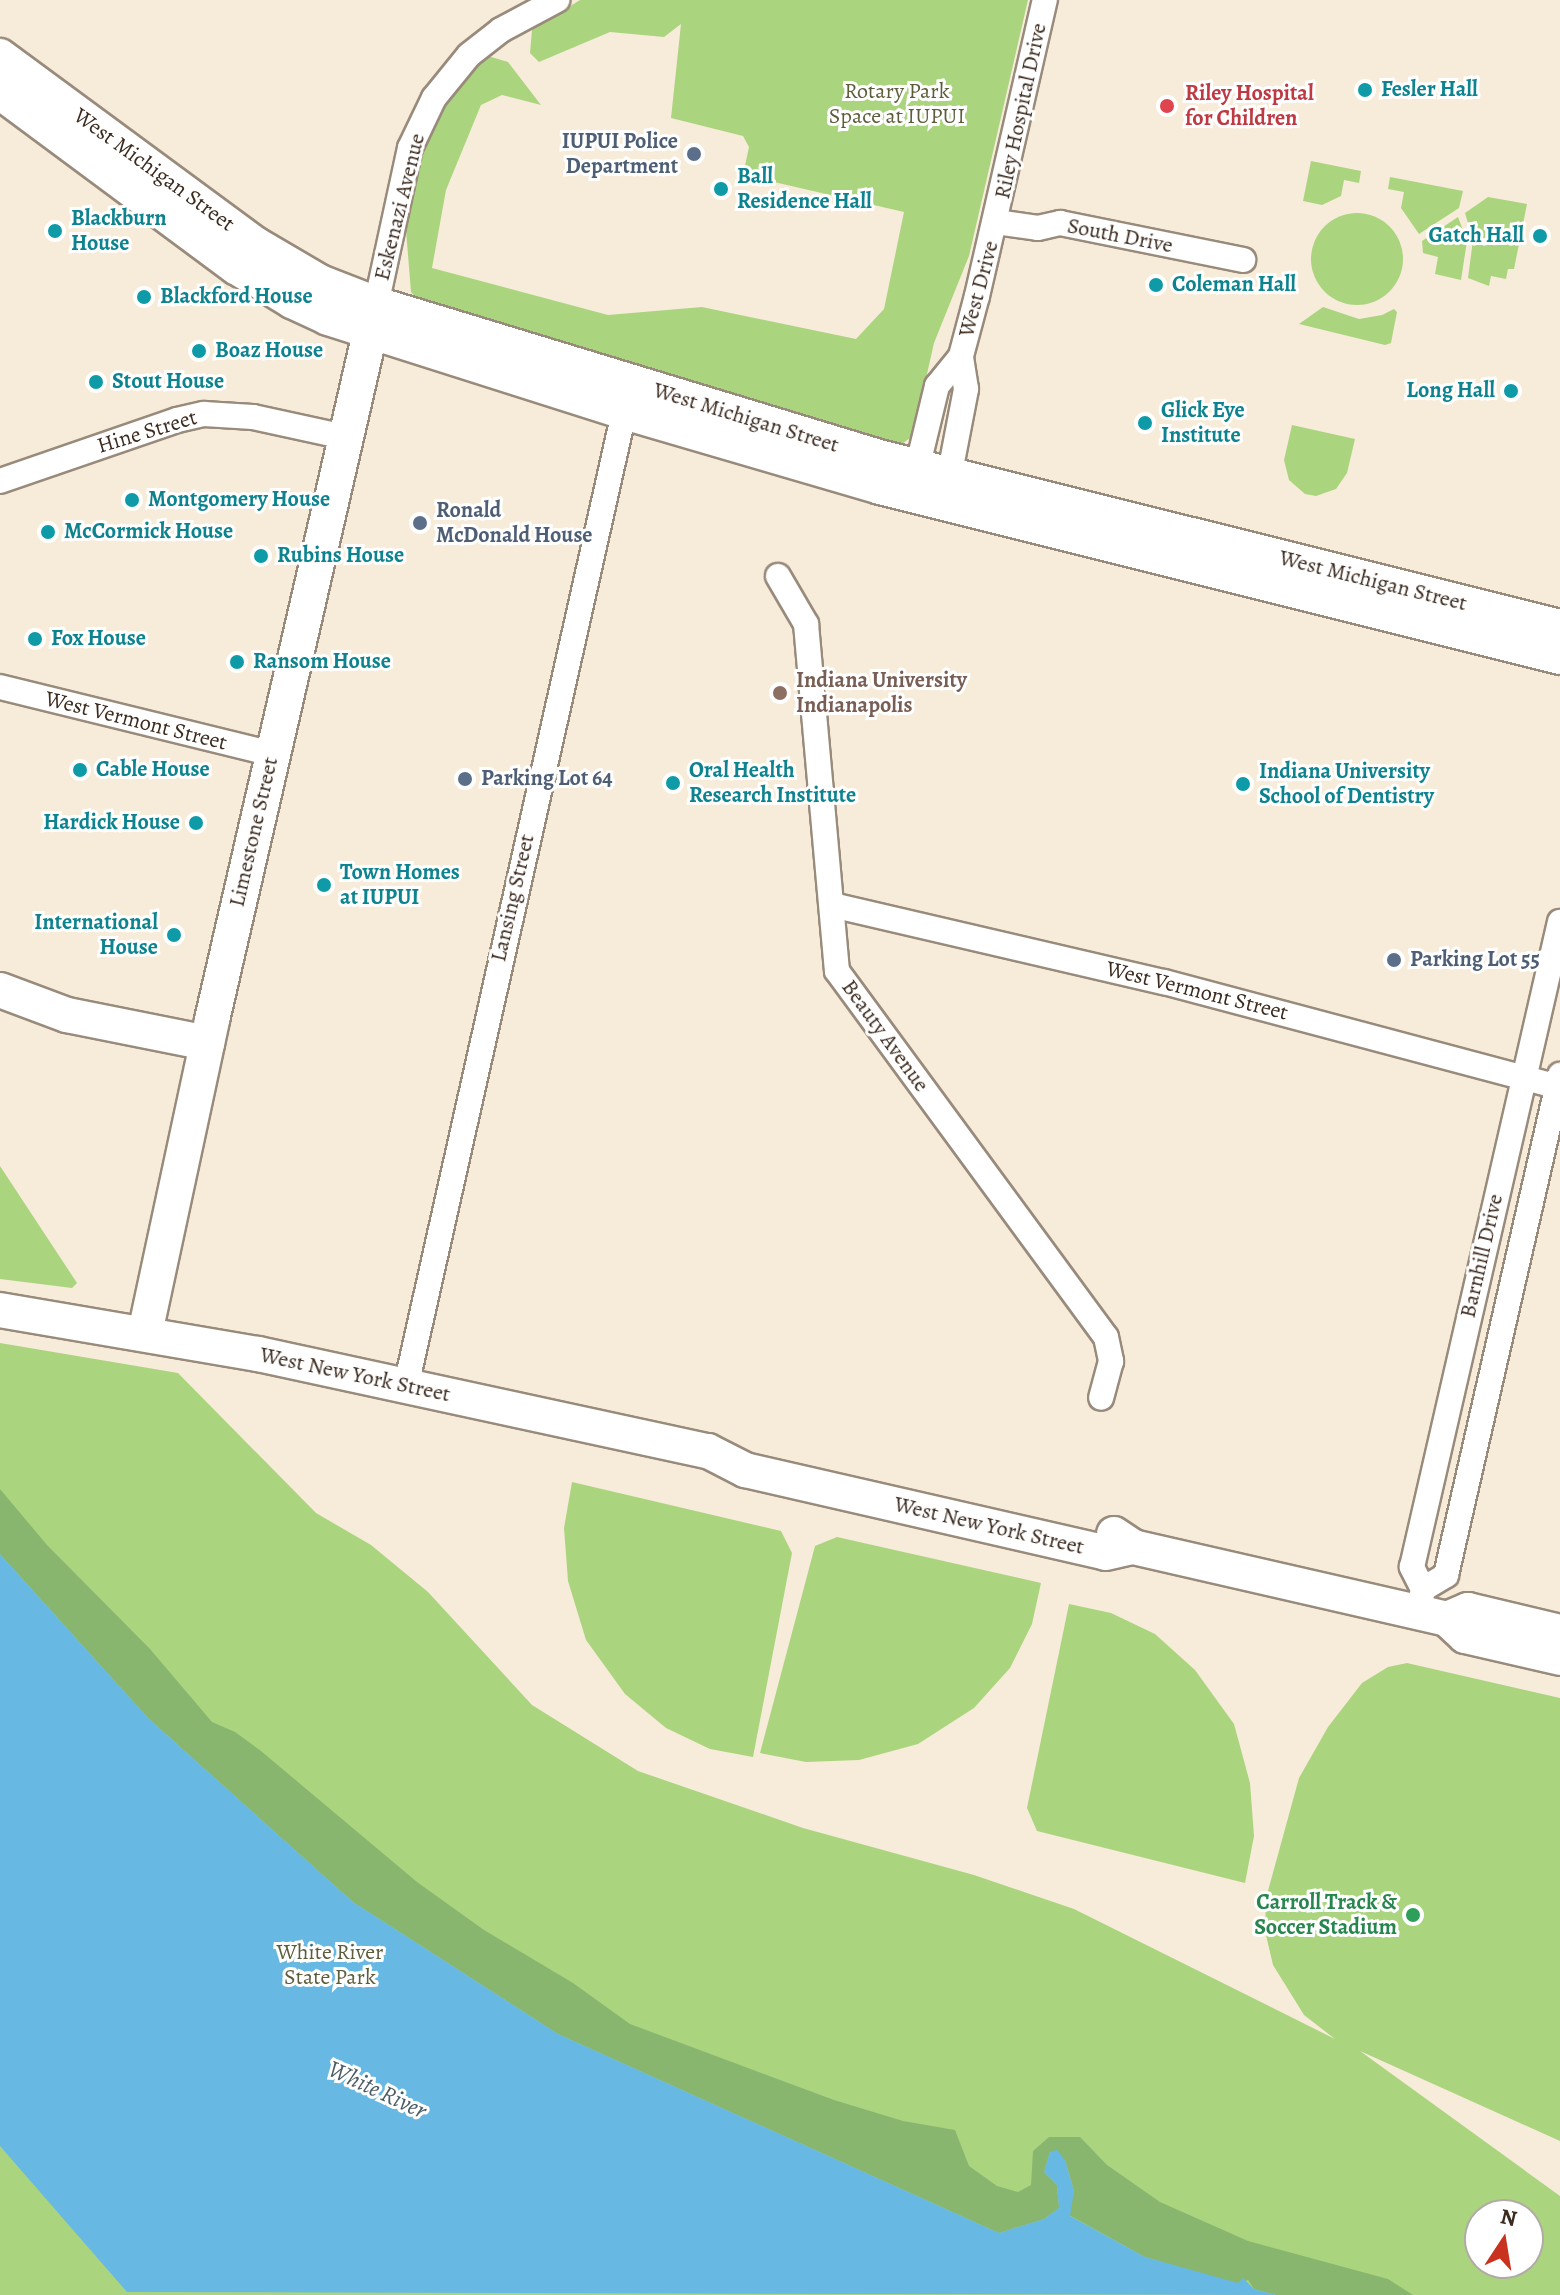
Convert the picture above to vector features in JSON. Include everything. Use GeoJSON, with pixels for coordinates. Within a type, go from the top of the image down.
{"type":"FeatureCollection","features":[{"type":"Feature","properties":{"kind":"main road","name":"West Michigan Street"},"geometry":{"type":"LineString","coordinates":[[0,56],[255,244],[373,318],[624,412],[914,481]]}},
{"type":"Feature","properties":{"kind":"main road","name":"West Michigan Street"},"geometry":{"type":"LineString","coordinates":[[0,92],[236,267],[292,301],[373,318],[914,481],[1560,657]]}},
{"type":"Feature","properties":{"kind":"main road","name":"Limestone Street"},"geometry":{"type":"LineString","coordinates":[[145,1333],[207,1043],[373,318]]}},
{"type":"Feature","properties":{"kind":"main road","name":"West Michigan Street"},"geometry":{"type":"LineString","coordinates":[[946,490],[1560,627]]}},
{"type":"Feature","properties":{"kind":"main road"},"geometry":{"type":"LineString","coordinates":[[0,990],[67,1015],[207,1043]]}},
{"type":"Feature","properties":{"kind":"main road","name":"West New York Street"},"geometry":{"type":"LineString","coordinates":[[0,1310],[145,1333],[708,1451],[745,1470],[1106,1553],[1133,1547],[1430,1607],[1468,1610],[1560,1632]]}},
{"type":"Feature","properties":{"kind":"main road","name":"West New York Street"},"geometry":{"type":"LineString","coordinates":[[1430,1607],[1465,1636],[1560,1658]]}},
{"type":"Feature","properties":{"kind":"street","name":"Eskenazi Avenue"},"geometry":{"type":"LineString","coordinates":[[373,318],[410,148],[434,98],[469,55],[501,30],[557,0]]}},
{"type":"Feature","properties":{"kind":"street","name":"Riley Hospital Drive"},"geometry":{"type":"LineString","coordinates":[[996,222],[1045,0]]}},
{"type":"Feature","properties":{"kind":"street","name":"South Drive"},"geometry":{"type":"LineString","coordinates":[[996,222],[1038,228],[1060,223],[1243,260]]}},
{"type":"Feature","properties":{"kind":"street","name":"West Drive"},"geometry":{"type":"LineString","coordinates":[[946,490],[966,389],[961,356],[996,222]]}},
{"type":"Feature","properties":{"kind":"street","name":"West Drive"},"geometry":{"type":"LineString","coordinates":[[914,481],[937,386],[961,356]]}},
{"type":"Feature","properties":{"kind":"street","name":"Lansing Street"},"geometry":{"type":"LineString","coordinates":[[406,1386],[624,412]]}},
{"type":"Feature","properties":{"kind":"street","name":"Hine Street"},"geometry":{"type":"LineString","coordinates":[[0,481],[177,420],[204,414],[253,417],[345,437]]}},
{"type":"Feature","properties":{"kind":"street","name":"Beauty Avenue"},"geometry":{"type":"LineString","coordinates":[[778,576],[806,624],[837,971],[1106,1337],[1111,1361],[1101,1398]]}},
{"type":"Feature","properties":{"kind":"street","name":"West Vermont Street"},"geometry":{"type":"LineString","coordinates":[[0,687],[272,754]]}},
{"type":"Feature","properties":{"kind":"street","name":"West Vermont Street"},"geometry":{"type":"LineString","coordinates":[[832,905],[1164,982],[1559,1083]]}},
{"type":"Feature","properties":{"kind":"street","name":"Barnhill Drive"},"geometry":{"type":"LineString","coordinates":[[1430,1607],[1412,1567],[1560,922]]}},
{"type":"Feature","properties":{"kind":"street","name":"Barnhill Drive"},"geometry":{"type":"LineString","coordinates":[[1430,1607],[1446,1575],[1559,1083]]}},
{"type":"Feature","properties":{"kind":"green space","name":"Rotary Park Space at IUPUI"},"geometry":{"type":"Polygon","coordinates":[[[580,0],[1028,0],[969,256],[934,343],[913,436],[896,448],[425,308],[411,292],[405,218],[427,135],[439,111],[475,65],[488,56],[508,62],[541,105],[502,95],[481,105],[446,190],[432,268],[608,315],[702,307],[856,339],[884,309],[904,212],[743,175],[749,147],[743,136],[671,118],[681,24],[664,37],[610,32],[539,62],[530,53],[532,30],[580,0]]]}},
{"type":"Feature","properties":{"kind":"green space"},"geometry":{"type":"Polygon","coordinates":[[[1311,161],[1361,171],[1359,183],[1344,180],[1341,196],[1322,205],[1303,201],[1311,161]]]}},
{"type":"Feature","properties":{"kind":"green space"},"geometry":{"type":"Polygon","coordinates":[[[1390,177],[1463,191],[1459,208],[1419,234],[1401,208],[1404,192],[1388,189],[1390,177]]]}},
{"type":"Feature","properties":{"kind":"green space"},"geometry":{"type":"Polygon","coordinates":[[[1488,197],[1527,204],[1514,269],[1508,269],[1506,279],[1491,276],[1489,286],[1468,278],[1473,240],[1465,213],[1488,197]]]}},
{"type":"Feature","properties":{"kind":"green space"},"geometry":{"type":"Polygon","coordinates":[[[1357,213],[1374,217],[1389,227],[1399,242],[1403,259],[1399,276],[1389,291],[1374,301],[1357,305],[1340,301],[1325,291],[1315,276],[1311,259],[1315,242],[1325,227],[1340,217],[1357,213]]]}},
{"type":"Feature","properties":{"kind":"green space"},"geometry":{"type":"Polygon","coordinates":[[[1458,217],[1467,241],[1461,280],[1435,274],[1438,257],[1423,253],[1422,241],[1458,217]]]}},
{"type":"Feature","properties":{"kind":"green space"},"geometry":{"type":"Polygon","coordinates":[[[1323,307],[1359,319],[1382,315],[1394,309],[1397,312],[1391,343],[1385,345],[1299,324],[1323,307]]]}},
{"type":"Feature","properties":{"kind":"green space"},"geometry":{"type":"Polygon","coordinates":[[[1292,425],[1355,439],[1347,473],[1336,489],[1316,496],[1305,494],[1289,480],[1284,460],[1292,425]]]}},
{"type":"Feature","properties":{"kind":"green space"},"geometry":{"type":"Polygon","coordinates":[[[0,1166],[77,1283],[72,1288],[0,1279],[0,1166]]]}},
{"type":"Feature","properties":{"kind":"green space","name":"White River State Park"},"geometry":{"type":"Polygon","coordinates":[[[0,1343],[178,1373],[316,1513],[371,1545],[428,1592],[532,1705],[638,1771],[803,1828],[974,1875],[1074,1909],[1335,2039],[1304,2015],[1273,1965],[1265,1931],[1266,1898],[1299,1778],[1328,1727],[1362,1683],[1388,1667],[1407,1663],[1560,1698],[1560,2141],[1360,2051],[1560,2196],[1560,2295],[0,2295],[0,1343]]]}},
{"type":"Feature","properties":{"kind":"green space"},"geometry":{"type":"Polygon","coordinates":[[[572,1482],[781,1531],[792,1553],[753,1757],[710,1749],[666,1728],[625,1694],[586,1640],[568,1581],[564,1528],[572,1482]]]}},
{"type":"Feature","properties":{"kind":"green space"},"geometry":{"type":"Polygon","coordinates":[[[0,1489],[47,1545],[150,1649],[212,1722],[235,1732],[261,1751],[417,1882],[484,1930],[573,1983],[630,2024],[834,2100],[903,2121],[955,2130],[969,2166],[997,2186],[1018,2192],[1031,2185],[1033,2151],[1049,2137],[1080,2137],[1107,2165],[1160,2202],[1248,2241],[1388,2279],[1413,2295],[1276,2295],[1254,2289],[1248,2280],[1238,2284],[1145,2257],[1069,2215],[1074,2191],[1065,2160],[1050,2152],[1044,2172],[1057,2185],[1059,2208],[1044,2219],[999,2233],[558,2034],[353,1902],[148,1718],[0,1554],[0,1489]]]}},
{"type":"Feature","properties":{"kind":"green space"},"geometry":{"type":"Polygon","coordinates":[[[837,1537],[1041,1583],[1032,1624],[1010,1668],[974,1708],[918,1744],[859,1760],[806,1762],[760,1753],[815,1546],[837,1537]]]}},
{"type":"Feature","properties":{"kind":"green space"},"geometry":{"type":"Polygon","coordinates":[[[1069,1604],[1111,1613],[1155,1634],[1195,1670],[1234,1724],[1250,1783],[1254,1836],[1245,1883],[1037,1831],[1027,1808],[1069,1604]]]}},
{"type":"Feature","properties":{"kind":"water","name":"White River"},"geometry":{"type":"Polygon","coordinates":[[[0,1554],[148,1718],[353,1902],[558,2034],[999,2233],[1044,2219],[1059,2208],[1057,2185],[1044,2172],[1050,2152],[1057,2150],[1065,2160],[1074,2191],[1070,2216],[1145,2257],[1238,2283],[1243,2278],[1254,2289],[1276,2295],[127,2292],[0,2146],[0,1554]]]}},
{"type":"Feature","properties":{"kind":"place","name":"Fesler Hall"},"geometry":{"type":"Point","coordinates":[1365,90]}},
{"type":"Feature","properties":{"kind":"place","name":"Riley Hospital for Children"},"geometry":{"type":"Point","coordinates":[1167,106]}},
{"type":"Feature","properties":{"kind":"place","name":"IUPUI Police Department"},"geometry":{"type":"Point","coordinates":[694,154]}},
{"type":"Feature","properties":{"kind":"place","name":"Ball Residence Hall"},"geometry":{"type":"Point","coordinates":[721,189]}},
{"type":"Feature","properties":{"kind":"place","name":"Blackburn House"},"geometry":{"type":"Point","coordinates":[55,231]}},
{"type":"Feature","properties":{"kind":"place","name":"Gatch Hall"},"geometry":{"type":"Point","coordinates":[1540,236]}},
{"type":"Feature","properties":{"kind":"place","name":"Coleman Hall"},"geometry":{"type":"Point","coordinates":[1156,285]}},
{"type":"Feature","properties":{"kind":"place","name":"Blackford House"},"geometry":{"type":"Point","coordinates":[144,297]}},
{"type":"Feature","properties":{"kind":"place","name":"Boaz House"},"geometry":{"type":"Point","coordinates":[199,351]}},
{"type":"Feature","properties":{"kind":"place","name":"Stout House"},"geometry":{"type":"Point","coordinates":[96,382]}},
{"type":"Feature","properties":{"kind":"place","name":"Long Hall"},"geometry":{"type":"Point","coordinates":[1511,391]}},
{"type":"Feature","properties":{"kind":"place","name":"Glick Eye Institute"},"geometry":{"type":"Point","coordinates":[1145,423]}},
{"type":"Feature","properties":{"kind":"place","name":"Montgomery House"},"geometry":{"type":"Point","coordinates":[132,500]}},
{"type":"Feature","properties":{"kind":"place","name":"Ronald McDonald House"},"geometry":{"type":"Point","coordinates":[420,523]}},
{"type":"Feature","properties":{"kind":"place","name":"McCormick House"},"geometry":{"type":"Point","coordinates":[48,532]}},
{"type":"Feature","properties":{"kind":"place","name":"Rubins House"},"geometry":{"type":"Point","coordinates":[261,556]}},
{"type":"Feature","properties":{"kind":"place","name":"Fox House"},"geometry":{"type":"Point","coordinates":[35,639]}},
{"type":"Feature","properties":{"kind":"place","name":"Ransom House"},"geometry":{"type":"Point","coordinates":[237,662]}},
{"type":"Feature","properties":{"kind":"place","name":"Indiana University Indianapolis"},"geometry":{"type":"Point","coordinates":[780,693]}},
{"type":"Feature","properties":{"kind":"place","name":"Cable House"},"geometry":{"type":"Point","coordinates":[80,770]}},
{"type":"Feature","properties":{"kind":"place","name":"Parking Lot 64"},"geometry":{"type":"Point","coordinates":[465,779]}},
{"type":"Feature","properties":{"kind":"place","name":"Oral Health Research Institute"},"geometry":{"type":"Point","coordinates":[673,783]}},
{"type":"Feature","properties":{"kind":"place","name":"Indiana University School of Dentistry"},"geometry":{"type":"Point","coordinates":[1243,784]}},
{"type":"Feature","properties":{"kind":"place","name":"Hardick House"},"geometry":{"type":"Point","coordinates":[196,823]}},
{"type":"Feature","properties":{"kind":"place","name":"Town Homes at IUPUI"},"geometry":{"type":"Point","coordinates":[324,885]}},
{"type":"Feature","properties":{"kind":"place","name":"International House"},"geometry":{"type":"Point","coordinates":[174,935]}},
{"type":"Feature","properties":{"kind":"place","name":"Parking Lot 55"},"geometry":{"type":"Point","coordinates":[1394,960]}},
{"type":"Feature","properties":{"kind":"place","name":"Carroll Track & Soccer Stadium"},"geometry":{"type":"Point","coordinates":[1413,1915]}}]}
